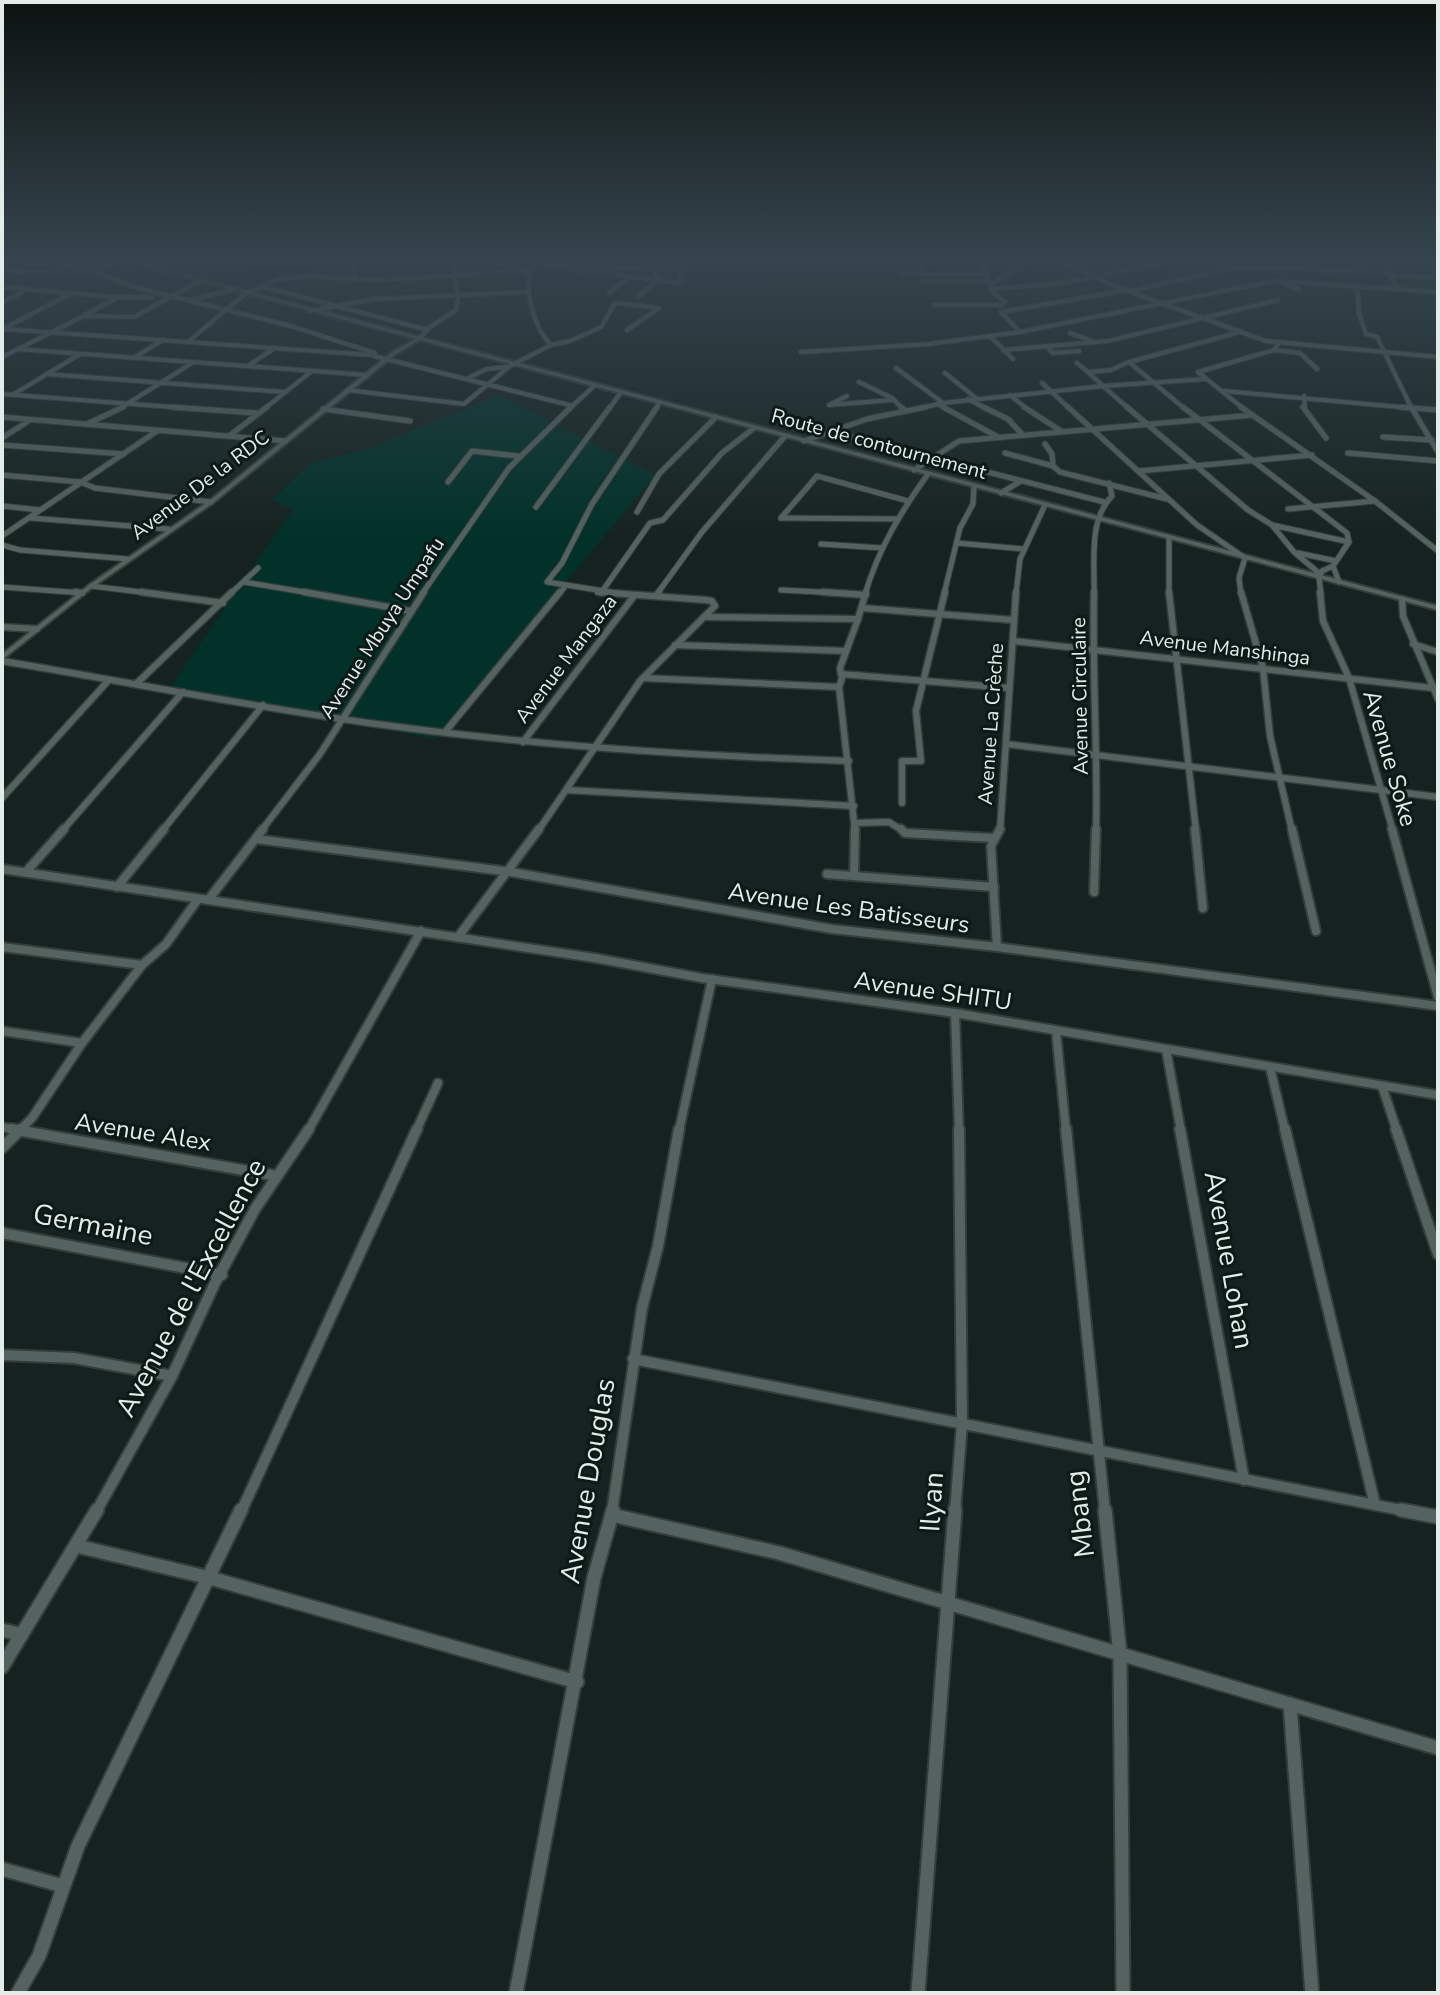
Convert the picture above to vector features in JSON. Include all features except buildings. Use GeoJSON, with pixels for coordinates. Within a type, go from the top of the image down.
{"type":"FeatureCollection","features":[{"type":"Feature","properties":{"kind":"street"},"geometry":{"type":"LineString","coordinates":[[14,394],[80,354]]}},
{"type":"Feature","properties":{"kind":"street"},"geometry":{"type":"LineString","coordinates":[[81,354],[367,375]]}},
{"type":"Feature","properties":{"kind":"street"},"geometry":{"type":"LineString","coordinates":[[133,358],[140,354]]}},
{"type":"Feature","properties":{"kind":"street"},"geometry":{"type":"LineString","coordinates":[[247,366],[265,354]]}},
{"type":"Feature","properties":{"kind":"street"},"geometry":{"type":"LineString","coordinates":[[350,354],[388,358],[573,406]]}},
{"type":"Feature","properties":{"kind":"street","name":"Avenue De la RDC"},"geometry":{"type":"LineString","coordinates":[[2,660],[91,586],[168,529],[211,502],[394,354]]}},
{"type":"Feature","properties":{"kind":"street","name":"Route de contournement"},"geometry":{"type":"LineString","coordinates":[[474,354],[1438,608]]}},
{"type":"Feature","properties":{"kind":"street"},"geometry":{"type":"LineString","coordinates":[[466,379],[531,354]]}},
{"type":"Feature","properties":{"kind":"street"},"geometry":{"type":"LineString","coordinates":[[1008,354],[1013,359]]}},
{"type":"Feature","properties":{"kind":"street"},"geometry":{"type":"LineString","coordinates":[[1088,372],[1111,370],[1158,354]]}},
{"type":"Feature","properties":{"kind":"street"},"geometry":{"type":"LineString","coordinates":[[1260,354],[1198,372],[1375,501],[1438,551]]}},
{"type":"Feature","properties":{"kind":"street"},"geometry":{"type":"LineString","coordinates":[[1301,354],[1317,369]]}},
{"type":"Feature","properties":{"kind":"street"},"geometry":{"type":"LineString","coordinates":[[1385,354],[1438,452]]}},
{"type":"Feature","properties":{"kind":"street"},"geometry":{"type":"LineString","coordinates":[[1407,354],[1438,357]]}},
{"type":"Feature","properties":{"kind":"street"},"geometry":{"type":"LineString","coordinates":[[1077,363],[1248,510],[1272,525],[1319,576],[1334,564],[1349,542],[1347,533],[1199,420],[1129,362]]}},
{"type":"Feature","properties":{"kind":"street"},"geometry":{"type":"LineString","coordinates":[[85,425],[133,402],[193,363]]}},
{"type":"Feature","properties":{"kind":"street"},"geometry":{"type":"LineString","coordinates":[[347,390],[462,405],[485,389],[486,383],[510,364]]}},
{"type":"Feature","properties":{"kind":"street"},"geometry":{"type":"LineString","coordinates":[[896,368],[941,404],[998,437]]}},
{"type":"Feature","properties":{"kind":"street"},"geometry":{"type":"LineString","coordinates":[[229,437],[312,371]]}},
{"type":"Feature","properties":{"kind":"street"},"geometry":{"type":"LineString","coordinates":[[945,373],[976,398]]}},
{"type":"Feature","properties":{"kind":"street"},"geometry":{"type":"LineString","coordinates":[[46,374],[284,392]]}},
{"type":"Feature","properties":{"kind":"street"},"geometry":{"type":"LineString","coordinates":[[804,441],[882,415],[967,399],[1206,379]]}},
{"type":"Feature","properties":{"kind":"street"},"geometry":{"type":"LineString","coordinates":[[859,382],[906,411]]}},
{"type":"Feature","properties":{"kind":"street"},"geometry":{"type":"LineString","coordinates":[[1042,383],[1211,535],[1245,558],[1239,587],[1263,668],[1270,736],[1316,931]]}},
{"type":"Feature","properties":{"kind":"street","name":"Avenue Mbuya Umpafu"},"geometry":{"type":"LineString","coordinates":[[209,899],[320,754],[411,611],[518,456],[595,385]]}},
{"type":"Feature","properties":{"kind":"street"},"geometry":{"type":"LineString","coordinates":[[1222,391],[1438,410]]}},
{"type":"Feature","properties":{"kind":"street"},"geometry":{"type":"LineString","coordinates":[[536,507],[621,392]]}},
{"type":"Feature","properties":{"kind":"street"},"geometry":{"type":"LineString","coordinates":[[2,394],[257,413]]}},
{"type":"Feature","properties":{"kind":"street"},"geometry":{"type":"LineString","coordinates":[[1010,395],[1061,431]]}},
{"type":"Feature","properties":{"kind":"street"},"geometry":{"type":"LineString","coordinates":[[847,396],[829,405],[892,400]]}},
{"type":"Feature","properties":{"kind":"street"},"geometry":{"type":"LineString","coordinates":[[1304,396],[1303,406],[1326,438]]}},
{"type":"Feature","properties":{"kind":"street"},"geometry":{"type":"LineString","coordinates":[[967,399],[1008,419],[1022,434]]}},
{"type":"Feature","properties":{"kind":"street"},"geometry":{"type":"LineString","coordinates":[[458,937],[567,790],[591,749],[643,678],[715,606],[712,601],[601,593],[564,588],[547,582],[565,557],[592,504],[660,402]]}},
{"type":"Feature","properties":{"kind":"street"},"geometry":{"type":"LineString","coordinates":[[323,409],[410,421]]}},
{"type":"Feature","properties":{"kind":"street"},"geometry":{"type":"LineString","coordinates":[[914,470],[956,442],[1253,415]]}},
{"type":"Feature","properties":{"kind":"street"},"geometry":{"type":"LineString","coordinates":[[2,417],[286,441]]}},
{"type":"Feature","properties":{"kind":"street"},"geometry":{"type":"LineString","coordinates":[[637,512],[659,474],[716,417]]}},
{"type":"Feature","properties":{"kind":"street"},"geometry":{"type":"LineString","coordinates":[[2,438],[30,420]]}},
{"type":"Feature","properties":{"kind":"street"},"geometry":{"type":"LineString","coordinates":[[601,593],[650,523],[663,520],[722,453],[754,428]]}},
{"type":"Feature","properties":{"kind":"street"},"geometry":{"type":"LineString","coordinates":[[3,535],[159,430]]}},
{"type":"Feature","properties":{"kind":"street"},"geometry":{"type":"LineString","coordinates":[[829,431],[1104,502]]}},
{"type":"Feature","properties":{"kind":"street"},"geometry":{"type":"LineString","coordinates":[[656,596],[702,532],[785,436]]}},
{"type":"Feature","properties":{"kind":"street"},"geometry":{"type":"LineString","coordinates":[[1383,437],[1432,440]]}},
{"type":"Feature","properties":{"kind":"street"},"geometry":{"type":"LineString","coordinates":[[1045,444],[1052,454],[1053,466]]}},
{"type":"Feature","properties":{"kind":"street"},"geometry":{"type":"LineString","coordinates":[[2,445],[124,454]]}},
{"type":"Feature","properties":{"kind":"street"},"geometry":{"type":"LineString","coordinates":[[448,482],[473,451],[518,456]]}},
{"type":"Feature","properties":{"kind":"street"},"geometry":{"type":"LineString","coordinates":[[1005,453],[1053,466],[1060,472],[1172,500]]}},
{"type":"Feature","properties":{"kind":"street"},"geometry":{"type":"LineString","coordinates":[[1348,453],[1438,461]]}},
{"type":"Feature","properties":{"kind":"street"},"geometry":{"type":"LineString","coordinates":[[1139,471],[1312,455]]}},
{"type":"Feature","properties":{"kind":"street"},"geometry":{"type":"LineString","coordinates":[[854,876],[854,806],[839,687],[840,668],[862,608],[870,575],[882,548],[896,519],[928,474]]}},
{"type":"Feature","properties":{"kind":"street"},"geometry":{"type":"LineString","coordinates":[[2,475],[80,482],[95,488],[211,502]]}},
{"type":"Feature","properties":{"kind":"street"},"geometry":{"type":"LineString","coordinates":[[896,519],[781,517],[817,476],[908,501]]}},
{"type":"Feature","properties":{"kind":"street"},"geometry":{"type":"LineString","coordinates":[[1001,493],[1021,481]]}},
{"type":"Feature","properties":{"kind":"street"},"geometry":{"type":"LineString","coordinates":[[1109,483],[1112,493],[1125,488]]}},
{"type":"Feature","properties":{"kind":"street"},"geometry":{"type":"LineString","coordinates":[[902,803],[902,761],[921,761],[916,711],[960,528],[973,504],[974,486]]}},
{"type":"Feature","properties":{"kind":"street","name":"Avenue Circulaire"},"geometry":{"type":"LineString","coordinates":[[1094,892],[1098,756],[1092,673],[1097,519],[1104,502],[1112,493]]}},
{"type":"Feature","properties":{"kind":"street"},"geometry":{"type":"LineString","coordinates":[[1288,509],[1375,501]]}},
{"type":"Feature","properties":{"kind":"street","name":"Avenue La Crèche"},"geometry":{"type":"LineString","coordinates":[[997,947],[993,838],[1000,834],[1020,559],[1045,505]]}},
{"type":"Feature","properties":{"kind":"street"},"geometry":{"type":"LineString","coordinates":[[2,506],[41,510]]}},
{"type":"Feature","properties":{"kind":"street"},"geometry":{"type":"LineString","coordinates":[[30,518],[168,529]]}},
{"type":"Feature","properties":{"kind":"street"},"geometry":{"type":"LineString","coordinates":[[1272,525],[1349,542]]}},
{"type":"Feature","properties":{"kind":"street"},"geometry":{"type":"LineString","coordinates":[[1169,538],[1168,588],[1196,820],[1203,908]]}},
{"type":"Feature","properties":{"kind":"street"},"geometry":{"type":"LineString","coordinates":[[957,543],[1024,549]]}},
{"type":"Feature","properties":{"kind":"street"},"geometry":{"type":"LineString","coordinates":[[821,544],[882,548]]}},
{"type":"Feature","properties":{"kind":"street"},"geometry":{"type":"LineString","coordinates":[[2,545],[20,550],[128,559]]}},
{"type":"Feature","properties":{"kind":"street"},"geometry":{"type":"LineString","coordinates":[[1294,552],[1334,564]]}},
{"type":"Feature","properties":{"kind":"street"},"geometry":{"type":"LineString","coordinates":[[1284,569],[1301,559]]}},
{"type":"Feature","properties":{"kind":"street"},"geometry":{"type":"LineString","coordinates":[[1334,564],[1339,582]]}},
{"type":"Feature","properties":{"kind":"street"},"geometry":{"type":"LineString","coordinates":[[136,684],[258,568]]}},
{"type":"Feature","properties":{"kind":"street","name":"Avenue Soke"},"geometry":{"type":"LineString","coordinates":[[1319,576],[1323,621],[1349,678],[1438,997]]}},
{"type":"Feature","properties":{"kind":"street"},"geometry":{"type":"LineString","coordinates":[[244,582],[411,611]]}},
{"type":"Feature","properties":{"kind":"street"},"geometry":{"type":"LineString","coordinates":[[91,586],[223,603]]}},
{"type":"Feature","properties":{"kind":"street"},"geometry":{"type":"LineString","coordinates":[[2,587],[82,593]]}},
{"type":"Feature","properties":{"kind":"street"},"geometry":{"type":"LineString","coordinates":[[445,732],[564,588]]}},
{"type":"Feature","properties":{"kind":"street"},"geometry":{"type":"LineString","coordinates":[[781,590],[866,595]]}},
{"type":"Feature","properties":{"kind":"street","name":"Avenue Mangaza"},"geometry":{"type":"LineString","coordinates":[[523,742],[634,596]]}},
{"type":"Feature","properties":{"kind":"street"},"geometry":{"type":"LineString","coordinates":[[1402,599],[1401,610],[1413,644],[1438,699]]}},
{"type":"Feature","properties":{"kind":"street"},"geometry":{"type":"LineString","coordinates":[[862,608],[1014,620]]}},
{"type":"Feature","properties":{"kind":"street"},"geometry":{"type":"LineString","coordinates":[[704,617],[858,619]]}},
{"type":"Feature","properties":{"kind":"street"},"geometry":{"type":"LineString","coordinates":[[2,627],[37,629]]}},
{"type":"Feature","properties":{"kind":"street","name":"Avenue Manshinga"},"geometry":{"type":"LineString","coordinates":[[1013,641],[1433,688]]}},
{"type":"Feature","properties":{"kind":"street"},"geometry":{"type":"LineString","coordinates":[[1413,644],[1438,652]]}},
{"type":"Feature","properties":{"kind":"street"},"geometry":{"type":"LineString","coordinates":[[674,645],[846,651]]}},
{"type":"Feature","properties":{"kind":"street"},"geometry":{"type":"LineString","coordinates":[[2,660],[108,681],[342,718],[523,742],[725,758],[849,761]]}},
{"type":"Feature","properties":{"kind":"street"},"geometry":{"type":"LineString","coordinates":[[841,674],[1009,688]]}},
{"type":"Feature","properties":{"kind":"street"},"geometry":{"type":"LineString","coordinates":[[643,678],[839,687]]}},
{"type":"Feature","properties":{"kind":"street"},"geometry":{"type":"LineString","coordinates":[[2,798],[108,681]]}},
{"type":"Feature","properties":{"kind":"street"},"geometry":{"type":"LineString","coordinates":[[26,872],[183,692]]}},
{"type":"Feature","properties":{"kind":"street"},"geometry":{"type":"LineString","coordinates":[[117,887],[263,705]]}},
{"type":"Feature","properties":{"kind":"street"},"geometry":{"type":"LineString","coordinates":[[1006,744],[1438,797]]}},
{"type":"Feature","properties":{"kind":"street"},"geometry":{"type":"LineString","coordinates":[[567,790],[602,794],[755,798],[854,806]]}},
{"type":"Feature","properties":{"kind":"street"},"geometry":{"type":"LineString","coordinates":[[855,823],[889,821],[905,833],[993,838]]}},
{"type":"Feature","properties":{"kind":"street","name":"Avenue Les Batisseurs"},"geometry":{"type":"LineString","coordinates":[[256,839],[507,872],[832,929],[997,947],[1438,1006]]}},
{"type":"Feature","properties":{"kind":"street","name":"Avenue SHITU"},"geometry":{"type":"LineString","coordinates":[[2,869],[421,931],[712,979],[955,1013],[1438,1095]]}},
{"type":"Feature","properties":{"kind":"street"},"geometry":{"type":"LineString","coordinates":[[827,874],[994,887]]}},
{"type":"Feature","properties":{"kind":"street"},"geometry":{"type":"LineString","coordinates":[[2,1148],[32,1118],[82,1043],[142,965],[166,944],[198,899]]}},
{"type":"Feature","properties":{"kind":"street","name":"Avenue de l'Excellence"},"geometry":{"type":"LineString","coordinates":[[2,1667],[19,1634],[77,1546],[172,1376],[214,1285],[255,1209],[303,1139],[421,931]]}},
{"type":"Feature","properties":{"kind":"street"},"geometry":{"type":"LineString","coordinates":[[2,947],[142,965]]}},
{"type":"Feature","properties":{"kind":"street","name":"Avenue Douglas"},"geometry":{"type":"LineString","coordinates":[[516,1993],[577,1682],[594,1578],[612,1515],[633,1359],[712,979]]}},
{"type":"Feature","properties":{"kind":"street","name":"Ilyan"},"geometry":{"type":"LineString","coordinates":[[918,1993],[962,1423],[958,1262],[960,1162],[955,1013]]}},
{"type":"Feature","properties":{"kind":"street"},"geometry":{"type":"LineString","coordinates":[[2,1031],[82,1043]]}},
{"type":"Feature","properties":{"kind":"street","name":"Mbang"},"geometry":{"type":"LineString","coordinates":[[1056,1031],[1120,1654],[1123,1993]]}},
{"type":"Feature","properties":{"kind":"street","name":"Avenue Lohan"},"geometry":{"type":"LineString","coordinates":[[1166,1049],[1244,1480]]}},
{"type":"Feature","properties":{"kind":"street"},"geometry":{"type":"LineString","coordinates":[[1270,1067],[1375,1505]]}},
{"type":"Feature","properties":{"kind":"street"},"geometry":{"type":"LineString","coordinates":[[18,1993],[39,1956],[92,1816],[210,1578],[438,1083]]}},
{"type":"Feature","properties":{"kind":"street"},"geometry":{"type":"LineString","coordinates":[[1382,1086],[1438,1254]]}},
{"type":"Feature","properties":{"kind":"street","name":"Avenue Alex"},"geometry":{"type":"LineString","coordinates":[[2,1127],[277,1176]]}},
{"type":"Feature","properties":{"kind":"street","name":"Germaine"},"geometry":{"type":"LineString","coordinates":[[2,1233],[222,1275]]}},
{"type":"Feature","properties":{"kind":"street"},"geometry":{"type":"LineString","coordinates":[[2,1355],[74,1358],[172,1376]]}},
{"type":"Feature","properties":{"kind":"street"},"geometry":{"type":"LineString","coordinates":[[633,1359],[1438,1517]]}},
{"type":"Feature","properties":{"kind":"street"},"geometry":{"type":"LineString","coordinates":[[612,1515],[779,1553],[1438,1748]]}},
{"type":"Feature","properties":{"kind":"street"},"geometry":{"type":"LineString","coordinates":[[77,1546],[210,1578],[577,1682]]}},
{"type":"Feature","properties":{"kind":"street"},"geometry":{"type":"LineString","coordinates":[[2,1630],[19,1634]]}},
{"type":"Feature","properties":{"kind":"street"},"geometry":{"type":"LineString","coordinates":[[1290,1704],[1312,1993]]}},
{"type":"Feature","properties":{"kind":"street"},"geometry":{"type":"LineString","coordinates":[[2,1869],[63,1886]]}},
{"type":"Feature","properties":{"kind":"green space"},"geometry":{"type":"Polygon","coordinates":[[[499,395],[655,475],[436,739],[169,689],[293,509],[272,500],[309,464],[370,448],[499,395]]]}}]}
